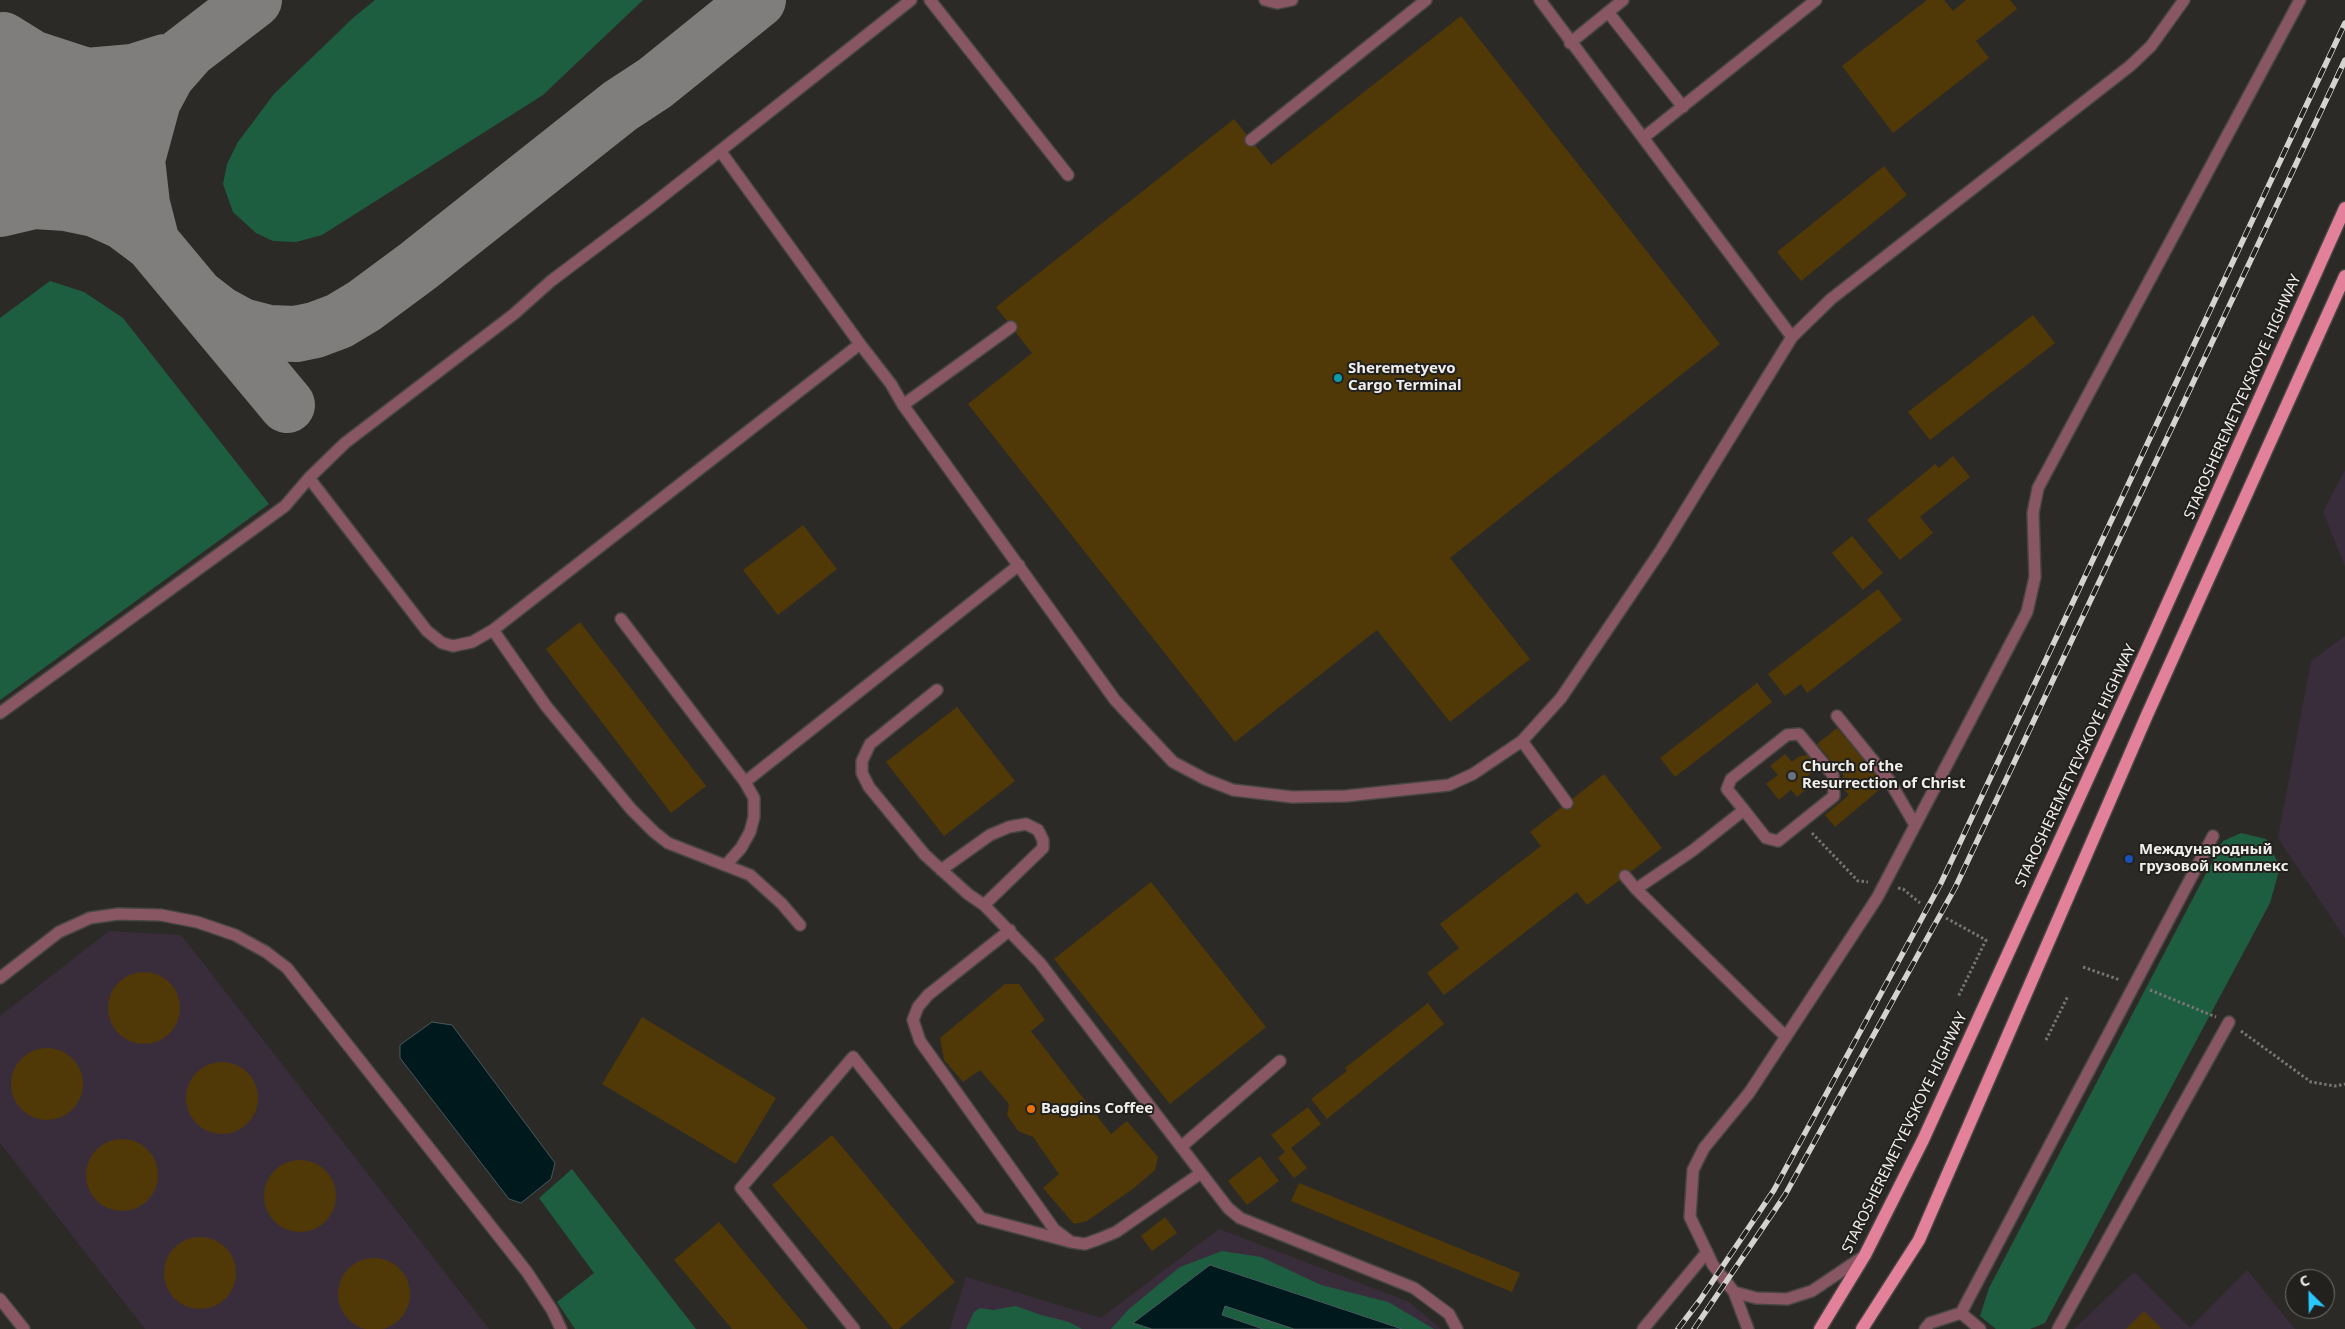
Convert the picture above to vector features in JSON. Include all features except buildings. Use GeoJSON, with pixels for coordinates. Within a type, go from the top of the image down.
{"type":"FeatureCollection","features":[{"type":"Feature","properties":{"kind":"main road","name":"STAROSHEREMETYEVSKOYE HIGHWAY"},"geometry":{"type":"LineString","coordinates":[[1820,1329],[1865,1255],[1939,1105],[2143,658],[2345,208]]}},
{"type":"Feature","properties":{"kind":"main road"},"geometry":{"type":"LineString","coordinates":[[1862,1329],[1919,1240],[2147,715],[2345,276]]}},
{"type":"Feature","properties":{"kind":"lane"},"geometry":{"type":"LineString","coordinates":[[0,713],[285,506],[308,478],[345,443],[415,392],[514,314],[551,281],[721,152],[911,0]]}},
{"type":"Feature","properties":{"kind":"lane"},"geometry":{"type":"LineString","coordinates":[[930,0],[1068,175]]}},
{"type":"Feature","properties":{"kind":"lane"},"geometry":{"type":"LineString","coordinates":[[1265,0],[1277,3],[1292,0]]}},
{"type":"Feature","properties":{"kind":"lane"},"geometry":{"type":"LineString","coordinates":[[1251,140],[1426,0]]}},
{"type":"Feature","properties":{"kind":"lane"},"geometry":{"type":"LineString","coordinates":[[1540,0],[1570,43],[1792,337]]}},
{"type":"Feature","properties":{"kind":"lane"},"geometry":{"type":"LineString","coordinates":[[1570,43],[1623,0]]}},
{"type":"Feature","properties":{"kind":"lane"},"geometry":{"type":"LineString","coordinates":[[1643,138],[1816,0]]}},
{"type":"Feature","properties":{"kind":"lane"},"geometry":{"type":"LineString","coordinates":[[721,152],[891,384],[904,405],[1115,700],[1173,762],[1205,779],[1233,790],[1292,797],[1346,796],[1449,785],[1473,774],[1522,741],[1561,698],[1661,550],[1792,337],[1831,299],[2130,66],[2152,46],[2184,0]]}},
{"type":"Feature","properties":{"kind":"lane"},"geometry":{"type":"LineString","coordinates":[[1748,1329],[1734,1292],[1713,1265],[1690,1217],[1693,1170],[1704,1148],[1749,1093],[1786,1038],[1884,885],[2027,612],[2035,577],[2033,512],[2038,488],[2300,0]]}},
{"type":"Feature","properties":{"kind":"lane"},"geometry":{"type":"LineString","coordinates":[[1608,12],[1682,106]]}},
{"type":"Feature","properties":{"kind":"lane"},"geometry":{"type":"LineString","coordinates":[[904,405],[1011,327]]}},
{"type":"Feature","properties":{"kind":"lane"},"geometry":{"type":"LineString","coordinates":[[308,478],[427,631],[442,644],[453,646],[472,642],[493,630],[860,344]]}},
{"type":"Feature","properties":{"kind":"lane"},"geometry":{"type":"LineString","coordinates":[[745,782],[1019,565]]}},
{"type":"Feature","properties":{"kind":"lane"},"geometry":{"type":"LineString","coordinates":[[621,619],[745,782],[754,798],[754,817],[750,832],[741,848],[726,865]]}},
{"type":"Feature","properties":{"kind":"lane"},"geometry":{"type":"LineString","coordinates":[[493,630],[546,706],[620,795],[654,832],[668,843],[750,875],[782,904],[800,925]]}},
{"type":"Feature","properties":{"kind":"lane"},"geometry":{"type":"LineString","coordinates":[[937,690],[870,744],[862,761],[862,773],[869,787],[925,855],[984,905],[1040,963],[1228,1208],[1240,1218],[1414,1288],[1449,1314],[1457,1329]]}},
{"type":"Feature","properties":{"kind":"lane"},"geometry":{"type":"LineString","coordinates":[[1837,716],[1890,780],[1915,825]]}},
{"type":"Feature","properties":{"kind":"lane"},"geometry":{"type":"LineString","coordinates":[[1799,734],[1833,775],[1834,796],[1778,841],[1766,838],[1744,810],[1726,789],[1731,779],[1787,736],[1799,734]]}},
{"type":"Feature","properties":{"kind":"lane"},"geometry":{"type":"LineString","coordinates":[[1522,741],[1567,803]]}},
{"type":"Feature","properties":{"kind":"lane"},"geometry":{"type":"LineString","coordinates":[[1636,889],[1692,851],[1744,810]]}},
{"type":"Feature","properties":{"kind":"lane"},"geometry":{"type":"LineString","coordinates":[[941,870],[990,835],[1009,827],[1022,824],[1030,825],[1038,830],[1043,840],[1043,848],[984,905]]}},
{"type":"Feature","properties":{"kind":"lane"},"geometry":{"type":"LineString","coordinates":[[1925,1329],[1930,1322],[1961,1313],[2213,836]]}},
{"type":"Feature","properties":{"kind":"lane"},"geometry":{"type":"LineString","coordinates":[[1625,876],[1786,1038]]}},
{"type":"Feature","properties":{"kind":"lane"},"geometry":{"type":"LineString","coordinates":[[0,978],[59,932],[90,918],[118,914],[161,915],[197,922],[235,935],[266,952],[287,968],[526,1272],[552,1310],[561,1329]]}},
{"type":"Feature","properties":{"kind":"lane"},"geometry":{"type":"LineString","coordinates":[[1010,930],[928,995],[918,1007],[913,1020],[914,1029],[925,1049],[1054,1229],[1071,1242]]}},
{"type":"Feature","properties":{"kind":"lane"},"geometry":{"type":"LineString","coordinates":[[2058,1329],[2229,1022]]}},
{"type":"Feature","properties":{"kind":"lane"},"geometry":{"type":"LineString","coordinates":[[854,1329],[741,1188],[853,1057],[981,1218],[1085,1244],[1116,1232],[1201,1173]]}},
{"type":"Feature","properties":{"kind":"lane"},"geometry":{"type":"LineString","coordinates":[[1181,1147],[1280,1061]]}},
{"type":"Feature","properties":{"kind":"lane"},"geometry":{"type":"LineString","coordinates":[[1643,1329],[1707,1252]]}},
{"type":"Feature","properties":{"kind":"lane"},"geometry":{"type":"LineString","coordinates":[[1734,1292],[1756,1298],[1787,1299],[1812,1291],[1865,1255]]}},
{"type":"Feature","properties":{"kind":"lane"},"geometry":{"type":"LineString","coordinates":[[1,1302],[24,1329]]}},
{"type":"Feature","properties":{"kind":"lane"},"geometry":{"type":"LineString","coordinates":[[1961,1313],[1980,1329]]}},
{"type":"Feature","properties":{"kind":"path"},"geometry":{"type":"LineString","coordinates":[[1802,821],[1818,841],[1858,881],[1903,889],[1920,904]]}},
{"type":"Feature","properties":{"kind":"path"},"geometry":{"type":"LineString","coordinates":[[1946,918],[1986,940],[1958,997]]}},
{"type":"Feature","properties":{"kind":"path"},"geometry":{"type":"LineString","coordinates":[[2046,1040],[2068,996]]}},
{"type":"Feature","properties":{"kind":"shaded area"},"geometry":{"type":"Polygon","coordinates":[[[2345,470],[2345,566],[2323,512],[2345,470]]]}},
{"type":"Feature","properties":{"kind":"shaded area"},"geometry":{"type":"Polygon","coordinates":[[[2345,636],[2345,938],[2278,838],[2311,661],[2345,636]]]}},
{"type":"Feature","properties":{"kind":"shaded area"},"geometry":{"type":"Polygon","coordinates":[[[109,931],[181,935],[489,1329],[145,1329],[0,1143],[0,1016],[109,931]]]}},
{"type":"Feature","properties":{"kind":"shaded area"},"geometry":{"type":"Polygon","coordinates":[[[1219,1229],[1409,1302],[1441,1329],[950,1329],[966,1277],[1101,1318],[1219,1229]]]}},
{"type":"Feature","properties":{"kind":"shaded area"},"geometry":{"type":"Polygon","coordinates":[[[2247,1270],[2295,1329],[2074,1329],[2134,1272],[2190,1328],[2247,1270]]]}},
{"type":"Feature","properties":{"kind":"green space"},"geometry":{"type":"Polygon","coordinates":[[[375,0],[643,0],[543,95],[322,235],[296,242],[273,241],[256,233],[233,212],[223,184],[227,164],[238,142],[274,94],[353,18],[375,0]]]}},
{"type":"Feature","properties":{"kind":"green space"},"geometry":{"type":"Polygon","coordinates":[[[50,281],[84,292],[123,318],[269,504],[0,700],[0,318],[50,281]]]}},
{"type":"Feature","properties":{"kind":"green space"},"geometry":{"type":"Polygon","coordinates":[[[2241,833],[2266,839],[2280,867],[2270,903],[2045,1323],[2030,1329],[1996,1329],[1980,1316],[1989,1288],[2223,841],[2241,833]]]}},
{"type":"Feature","properties":{"kind":"green space"},"geometry":{"type":"Polygon","coordinates":[[[572,1169],[696,1329],[575,1329],[557,1302],[594,1273],[539,1198],[572,1169]]]}},
{"type":"Feature","properties":{"kind":"green space"},"geometry":{"type":"Polygon","coordinates":[[[1222,1251],[1261,1257],[1321,1285],[1388,1302],[1434,1329],[1402,1329],[1210,1265],[1134,1323],[1152,1329],[1111,1329],[1129,1309],[1180,1267],[1222,1251]]]}},
{"type":"Feature","properties":{"kind":"green space"},"geometry":{"type":"Polygon","coordinates":[[[1016,1306],[1069,1322],[1082,1329],[966,1329],[974,1312],[980,1308],[993,1310],[1016,1306]]]}},
{"type":"Feature","properties":{"kind":"green space"},"geometry":{"type":"Polygon","coordinates":[[[1225,1306],[1294,1329],[1263,1329],[1222,1315],[1225,1306]]]}},
{"type":"Feature","properties":{"kind":"water"},"geometry":{"type":"Polygon","coordinates":[[[432,1022],[452,1025],[555,1163],[551,1179],[521,1203],[509,1199],[400,1058],[400,1045],[432,1022]]]}},
{"type":"Feature","properties":{"kind":"water"},"geometry":{"type":"Polygon","coordinates":[[[1210,1265],[1402,1329],[1294,1329],[1225,1306],[1222,1315],[1263,1329],[1152,1329],[1133,1323],[1210,1265]]]}},
{"type":"Feature","properties":{"kind":"taxiway"},"geometry":{"type":"LineString","coordinates":[[43,162],[254,0]]}},
{"type":"Feature","properties":{"kind":"taxiway"},"geometry":{"type":"LineString","coordinates":[[196,296],[218,313],[242,326],[269,333],[296,334],[315,330],[339,321],[364,306],[418,266],[620,106],[655,83],[758,0]]}},
{"type":"Feature","properties":{"kind":"taxiway"},"geometry":{"type":"LineString","coordinates":[[3,40],[32,58],[87,76],[133,72],[165,62]]}},
{"type":"Feature","properties":{"kind":"taxiway"},"geometry":{"type":"LineString","coordinates":[[0,44],[152,243],[287,405]]}},
{"type":"Feature","properties":{"kind":"taxiway"},"geometry":{"type":"LineString","coordinates":[[0,209],[34,201],[66,203],[95,209],[124,222],[152,243],[142,204],[137,160],[153,101],[167,75],[189,50]]}},
{"type":"Feature","properties":{"kind":"taxiway"},"geometry":{"type":"LineString","coordinates":[[0,57],[12,97],[10,138],[0,173]]}},
{"type":"Feature","properties":{"kind":"railway"},"geometry":{"type":"LineString","coordinates":[[1678,1329],[1700,1300],[1774,1190],[1941,883],[2345,23]]}},
{"type":"Feature","properties":{"kind":"railway"},"geometry":{"type":"LineString","coordinates":[[1694,1329],[1785,1195],[1955,888],[2345,60]]}},
{"type":"Feature","properties":{"kind":"place","name":"Sheremetyevo Cargo Terminal"},"geometry":{"type":"Point","coordinates":[1338,378]}},
{"type":"Feature","properties":{"kind":"place","name":"Church of the Resurrection of Christ"},"geometry":{"type":"Point","coordinates":[1792,776]}},
{"type":"Feature","properties":{"kind":"place","name":"Международный грузовой комплекс"},"geometry":{"type":"Point","coordinates":[2129,859]}},
{"type":"Feature","properties":{"kind":"place","name":"Baggins Coffee"},"geometry":{"type":"Point","coordinates":[1031,1109]}}]}
